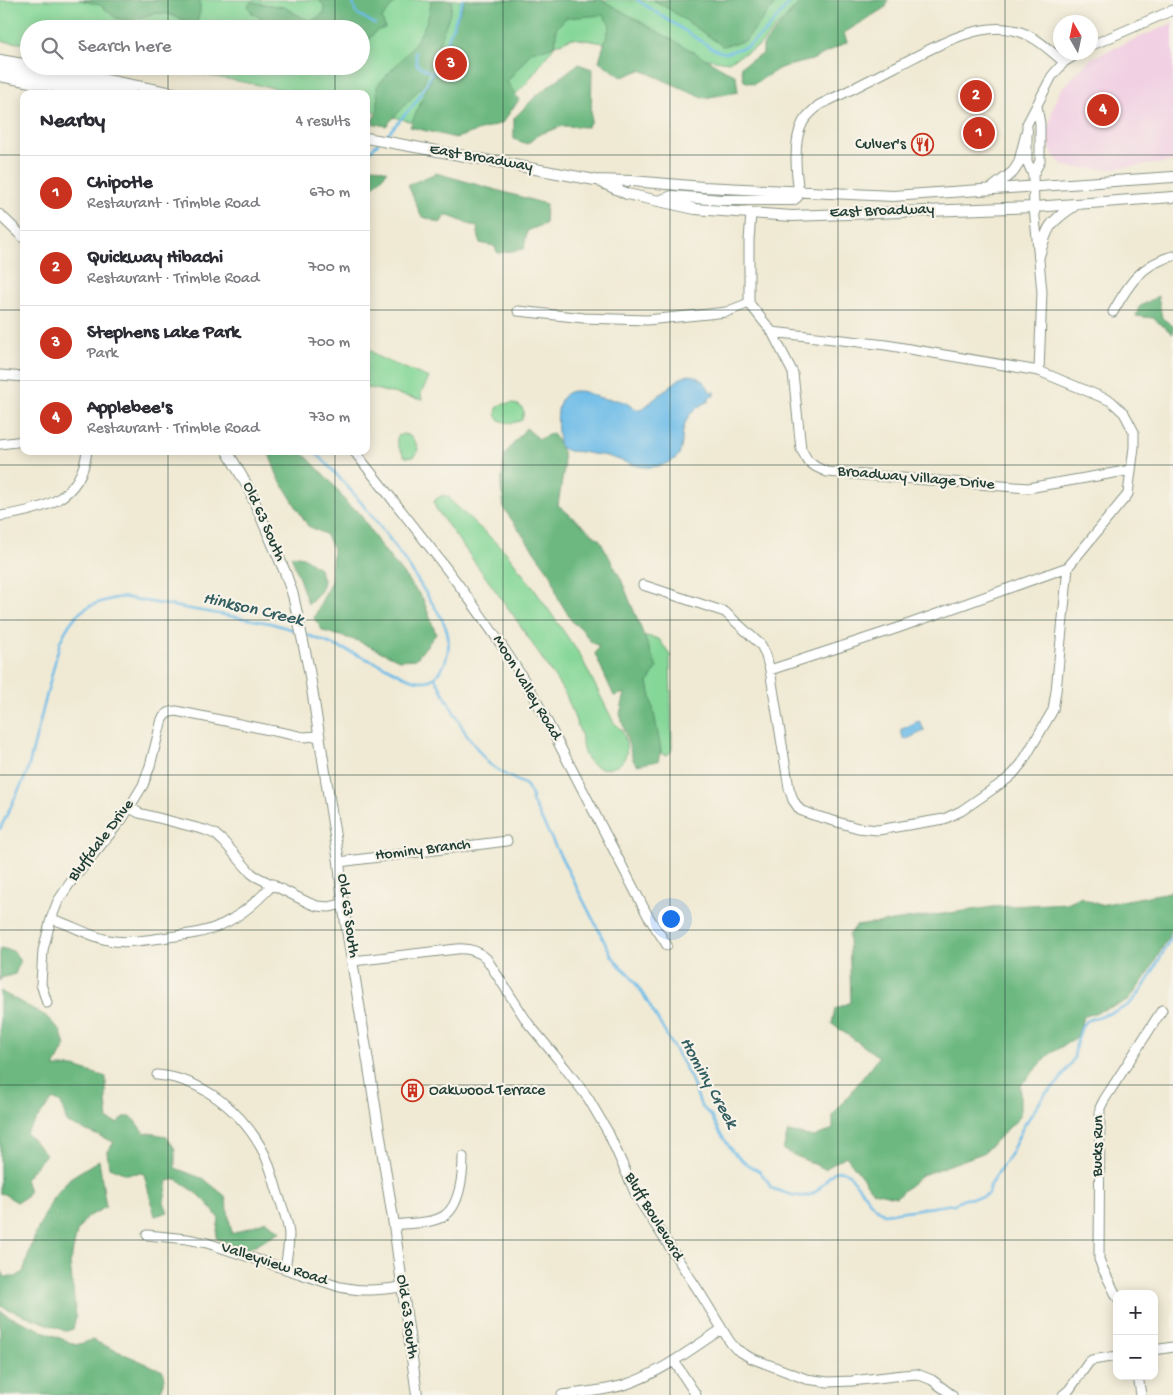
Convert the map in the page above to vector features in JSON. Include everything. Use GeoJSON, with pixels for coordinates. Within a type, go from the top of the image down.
{"type":"FeatureCollection","features":[{"type":"Feature","properties":{"kind":"main road"},"geometry":{"type":"LineString","coordinates":[[0,60],[20,63]]}},
{"type":"Feature","properties":{"kind":"main road"},"geometry":{"type":"LineString","coordinates":[[0,67],[20,71]]}},
{"type":"Feature","properties":{"kind":"main road"},"geometry":{"type":"LineString","coordinates":[[79,75],[157,90]]}},
{"type":"Feature","properties":{"kind":"main road"},"geometry":{"type":"LineString","coordinates":[[0,76],[72,90]]}},
{"type":"Feature","properties":{"kind":"main road"},"geometry":{"type":"LineString","coordinates":[[38,83],[63,80],[101,88],[116,82]]}},
{"type":"Feature","properties":{"kind":"main road"},"geometry":{"type":"LineString","coordinates":[[990,190],[1006,179],[1016,168],[1027,131]]}},
{"type":"Feature","properties":{"kind":"main road","name":"East Broadway"},"geometry":{"type":"LineString","coordinates":[[370,139],[596,180],[799,192],[893,196],[1173,177]]}},
{"type":"Feature","properties":{"kind":"main road","name":"East Broadway"},"geometry":{"type":"LineString","coordinates":[[596,180],[627,194],[695,209],[792,216],[1076,205],[1173,197]]}},
{"type":"Feature","properties":{"kind":"main road"},"geometry":{"type":"LineString","coordinates":[[659,201],[672,196],[722,200],[793,200],[798,197],[799,192]]}},
{"type":"Feature","properties":{"kind":"main road"},"geometry":{"type":"LineString","coordinates":[[1039,256],[1046,231],[1053,221],[1076,205]]}},
{"type":"Feature","properties":{"kind":"main road"},"geometry":{"type":"LineString","coordinates":[[0,215],[20,234]]}},
{"type":"Feature","properties":{"kind":"main road","name":"Old 63 South"},"geometry":{"type":"LineString","coordinates":[[229,455],[248,487],[285,572],[299,618],[339,862],[343,904],[394,1225],[417,1395]]}},
{"type":"Feature","properties":{"kind":"street"},"geometry":{"type":"LineString","coordinates":[[1098,43],[1173,10]]}},
{"type":"Feature","properties":{"kind":"street"},"geometry":{"type":"LineString","coordinates":[[799,192],[797,142],[802,124],[810,113],[819,105],[924,53],[970,33],[989,28],[1002,28],[1026,33],[1039,41],[1064,62]]}},
{"type":"Feature","properties":{"kind":"street"},"geometry":{"type":"LineString","coordinates":[[1039,371],[1042,292],[1033,175],[1027,161],[1027,124],[1052,76],[1067,60]]}},
{"type":"Feature","properties":{"kind":"street"},"geometry":{"type":"LineString","coordinates":[[1033,175],[1040,161],[1040,124],[1037,106]]}},
{"type":"Feature","properties":{"kind":"street"},"geometry":{"type":"LineString","coordinates":[[518,311],[584,318],[646,320],[726,312],[749,303],[751,213]]}},
{"type":"Feature","properties":{"kind":"street"},"geometry":{"type":"LineString","coordinates":[[1113,312],[1125,291],[1136,277],[1161,259],[1173,256]]}},
{"type":"Feature","properties":{"kind":"street","name":"Broadway Village Drive"},"geometry":{"type":"LineString","coordinates":[[749,303],[772,332],[793,373],[801,449],[808,461],[827,472],[1028,488],[1131,470]]}},
{"type":"Feature","properties":{"kind":"street"},"geometry":{"type":"LineString","coordinates":[[770,670],[895,629],[1068,567],[1128,494],[1134,432],[1124,413],[1111,401],[1039,371],[886,345],[772,332]]}},
{"type":"Feature","properties":{"kind":"street"},"geometry":{"type":"LineString","coordinates":[[0,375],[20,377]]}},
{"type":"Feature","properties":{"kind":"street"},"geometry":{"type":"LineString","coordinates":[[0,444],[20,442]]}},
{"type":"Feature","properties":{"kind":"street"},"geometry":{"type":"LineString","coordinates":[[0,516],[38,508],[67,494],[74,487],[82,473],[86,455]]}},
{"type":"Feature","properties":{"kind":"street","name":"Moon Valley Road"},"geometry":{"type":"LineString","coordinates":[[357,455],[433,551],[517,666],[648,916],[667,945]]}},
{"type":"Feature","properties":{"kind":"street"},"geometry":{"type":"LineString","coordinates":[[643,585],[726,612],[761,645],[770,670],[789,788],[793,800],[800,810],[813,815],[858,828],[878,830],[944,819],[961,811],[1006,780],[1022,763],[1053,710],[1068,567]]}},
{"type":"Feature","properties":{"kind":"street","name":"Bluffdale Drive"},"geometry":{"type":"LineString","coordinates":[[47,1004],[40,984],[43,950],[50,919],[58,901],[70,884],[130,808],[147,777],[162,719],[170,712],[183,712],[303,737],[318,736]]}},
{"type":"Feature","properties":{"kind":"street"},"geometry":{"type":"LineString","coordinates":[[130,808],[139,813],[215,834],[251,873],[309,904],[329,907],[343,904]]}},
{"type":"Feature","properties":{"kind":"street","name":"Hominy Branch"},"geometry":{"type":"LineString","coordinates":[[339,862],[507,841]]}},
{"type":"Feature","properties":{"kind":"street"},"geometry":{"type":"LineString","coordinates":[[50,919],[110,941],[136,941],[196,933],[227,922],[242,914],[274,884]]}},
{"type":"Feature","properties":{"kind":"street","name":"Bluff Boulevard"},"geometry":{"type":"LineString","coordinates":[[353,961],[457,949],[472,949],[486,958],[528,1024],[588,1098],[608,1132],[637,1198],[730,1342],[740,1352],[806,1379],[828,1382],[917,1374],[932,1380],[952,1395]]}},
{"type":"Feature","properties":{"kind":"street","name":"Bucks Run"},"geometry":{"type":"LineString","coordinates":[[1114,1290],[1100,1259],[1100,1108],[1162,1010]]}},
{"type":"Feature","properties":{"kind":"street"},"geometry":{"type":"LineString","coordinates":[[157,1075],[179,1078],[213,1095],[234,1112],[255,1138],[266,1158],[288,1228],[289,1241],[285,1268]]}},
{"type":"Feature","properties":{"kind":"street"},"geometry":{"type":"LineString","coordinates":[[394,1225],[434,1220],[448,1213],[459,1191],[463,1157]]}},
{"type":"Feature","properties":{"kind":"street","name":"Valleyview Road"},"geometry":{"type":"LineString","coordinates":[[147,1235],[187,1239],[207,1244],[353,1290],[367,1291],[401,1287]]}},
{"type":"Feature","properties":{"kind":"street"},"geometry":{"type":"LineString","coordinates":[[562,1395],[626,1385],[674,1361],[722,1329]]}},
{"type":"Feature","properties":{"kind":"street"},"geometry":{"type":"LineString","coordinates":[[1158,1349],[1173,1347]]}},
{"type":"Feature","properties":{"kind":"street"},"geometry":{"type":"LineString","coordinates":[[1064,1395],[1089,1362],[1113,1357]]}},
{"type":"Feature","properties":{"kind":"street"},"geometry":{"type":"LineString","coordinates":[[674,1361],[696,1395]]}},
{"type":"Feature","properties":{"kind":"street"},"geometry":{"type":"LineString","coordinates":[[1139,1380],[1141,1395]]}},
{"type":"Feature","properties":{"kind":"shaded area"},"geometry":{"type":"Polygon","coordinates":[[[1173,23],[1173,162],[1108,169],[1075,168],[1064,166],[1053,155],[1047,139],[1052,111],[1060,90],[1089,60],[1098,60],[1098,55],[1173,23]]]}},
{"type":"Feature","properties":{"kind":"green space"},"geometry":{"type":"Polygon","coordinates":[[[0,0],[802,0],[759,46],[728,62],[572,38],[555,45],[526,84],[483,127],[426,126],[370,110],[370,90],[286,90],[205,75],[370,75],[370,20],[20,20],[20,43],[0,41],[0,0]]]}},
{"type":"Feature","properties":{"kind":"green space"},"geometry":{"type":"Polygon","coordinates":[[[80,0],[200,0],[200,12],[198,20],[183,20],[168,14],[154,13],[137,19],[125,20],[116,18],[100,5],[80,0]]]}},
{"type":"Feature","properties":{"kind":"green space"},"geometry":{"type":"Polygon","coordinates":[[[319,0],[376,0],[382,3],[385,0],[397,0],[382,18],[385,28],[376,31],[370,38],[370,20],[314,20],[324,13],[324,6],[319,0]]]}},
{"type":"Feature","properties":{"kind":"green space"},"geometry":{"type":"Polygon","coordinates":[[[431,0],[452,0],[451,11],[423,85],[386,126],[371,123],[378,109],[377,86],[412,47],[419,36],[429,13],[431,0]]]}},
{"type":"Feature","properties":{"kind":"green space"},"geometry":{"type":"Polygon","coordinates":[[[465,0],[602,0],[736,76],[738,92],[704,98],[641,70],[622,77],[599,61],[610,25],[603,15],[565,18],[556,29],[555,45],[531,52],[507,82],[519,100],[502,123],[456,138],[410,127],[465,0]]]}},
{"type":"Feature","properties":{"kind":"green space"},"geometry":{"type":"Polygon","coordinates":[[[653,0],[778,0],[745,41],[723,46],[653,0]]]}},
{"type":"Feature","properties":{"kind":"green space"},"geometry":{"type":"Polygon","coordinates":[[[802,0],[888,0],[886,7],[844,33],[847,42],[812,60],[780,68],[754,84],[744,81],[741,66],[763,54],[763,45],[802,0]]]}},
{"type":"Feature","properties":{"kind":"green space"},"geometry":{"type":"Polygon","coordinates":[[[251,2],[284,7],[308,20],[263,20],[252,13],[248,6],[251,2]]]}},
{"type":"Feature","properties":{"kind":"green space"},"geometry":{"type":"Polygon","coordinates":[[[578,64],[592,69],[591,121],[587,127],[563,126],[540,134],[527,144],[514,139],[514,118],[536,96],[578,64]]]}},
{"type":"Feature","properties":{"kind":"green space"},"geometry":{"type":"Polygon","coordinates":[[[370,168],[387,171],[370,190],[370,168]]]}},
{"type":"Feature","properties":{"kind":"green space"},"geometry":{"type":"Polygon","coordinates":[[[436,173],[546,204],[545,224],[527,231],[524,249],[498,253],[494,246],[480,243],[477,227],[446,215],[440,223],[421,216],[408,185],[436,173]]]}},
{"type":"Feature","properties":{"kind":"green space"},"geometry":{"type":"Polygon","coordinates":[[[1158,296],[1162,318],[1173,326],[1173,334],[1153,318],[1136,316],[1139,307],[1158,296]]]}},
{"type":"Feature","properties":{"kind":"green space"},"geometry":{"type":"Polygon","coordinates":[[[370,350],[380,358],[429,378],[421,393],[422,400],[370,388],[370,350]]]}},
{"type":"Feature","properties":{"kind":"green space"},"geometry":{"type":"Polygon","coordinates":[[[513,403],[520,406],[524,411],[522,420],[510,423],[499,420],[496,414],[497,408],[503,404],[513,403]]]}},
{"type":"Feature","properties":{"kind":"green space"},"geometry":{"type":"Polygon","coordinates":[[[526,428],[539,439],[553,433],[563,452],[564,468],[558,505],[600,540],[621,579],[657,668],[648,682],[661,750],[658,761],[637,765],[633,760],[620,714],[625,693],[614,696],[595,654],[599,646],[591,642],[580,627],[573,623],[558,598],[552,576],[504,509],[501,485],[505,454],[526,428]]]}},
{"type":"Feature","properties":{"kind":"green space"},"geometry":{"type":"Polygon","coordinates":[[[403,434],[411,437],[415,442],[418,451],[414,457],[405,457],[398,447],[398,436],[403,434]]]}},
{"type":"Feature","properties":{"kind":"green space"},"geometry":{"type":"Polygon","coordinates":[[[270,455],[305,455],[331,482],[349,506],[358,511],[380,545],[423,599],[436,634],[416,659],[399,660],[358,641],[323,631],[314,618],[331,581],[333,549],[325,534],[308,526],[278,477],[270,455]]]}},
{"type":"Feature","properties":{"kind":"green space"},"geometry":{"type":"Polygon","coordinates":[[[443,495],[449,497],[506,552],[580,655],[614,723],[621,729],[626,743],[626,754],[622,762],[614,767],[605,768],[596,766],[589,761],[583,751],[582,737],[566,695],[516,619],[436,509],[434,502],[443,495]]]}},
{"type":"Feature","properties":{"kind":"green space"},"geometry":{"type":"Polygon","coordinates":[[[291,555],[303,557],[319,568],[323,580],[321,591],[308,604],[291,555]]]}},
{"type":"Feature","properties":{"kind":"green space"},"geometry":{"type":"Polygon","coordinates":[[[646,636],[659,639],[670,655],[672,749],[667,755],[662,754],[659,749],[639,638],[646,636]]]}},
{"type":"Feature","properties":{"kind":"green space"},"geometry":{"type":"Polygon","coordinates":[[[1173,887],[1173,928],[1149,972],[1128,1001],[1083,1017],[1077,1037],[1050,1054],[1020,1086],[1020,1117],[983,1153],[922,1175],[896,1197],[873,1192],[846,1156],[825,1169],[783,1150],[788,1132],[814,1137],[833,1129],[833,1115],[879,1057],[832,1024],[835,1009],[851,1002],[849,935],[856,926],[993,907],[1067,903],[1080,897],[1100,905],[1170,892],[1173,887]]]}},
{"type":"Feature","properties":{"kind":"green space"},"geometry":{"type":"Polygon","coordinates":[[[0,948],[14,951],[20,962],[15,974],[1,978],[0,981],[0,948]]]}},
{"type":"Feature","properties":{"kind":"green space"},"geometry":{"type":"Polygon","coordinates":[[[0,991],[46,1016],[61,1032],[65,1046],[54,1067],[74,1067],[106,1077],[108,1120],[117,1123],[123,1117],[132,1117],[143,1132],[166,1136],[175,1149],[175,1168],[204,1179],[225,1196],[232,1234],[266,1221],[281,1231],[244,1251],[216,1238],[219,1219],[205,1200],[177,1179],[168,1181],[164,1202],[168,1212],[155,1216],[144,1174],[126,1174],[109,1167],[107,1153],[114,1142],[67,1123],[61,1103],[53,1099],[26,1133],[46,1154],[25,1179],[29,1191],[26,1197],[17,1202],[2,1193],[0,1194],[0,991]]]}},
{"type":"Feature","properties":{"kind":"green space"},"geometry":{"type":"Polygon","coordinates":[[[99,1160],[106,1207],[86,1218],[77,1232],[70,1264],[76,1316],[73,1329],[66,1331],[0,1306],[0,1268],[5,1277],[16,1277],[23,1272],[35,1235],[53,1198],[70,1178],[99,1160]]]}},
{"type":"Feature","properties":{"kind":"green space"},"geometry":{"type":"Polygon","coordinates":[[[0,1311],[76,1345],[92,1340],[163,1371],[165,1378],[159,1394],[165,1395],[0,1395],[0,1311]]]}},
{"type":"Feature","properties":{"kind":"water"},"geometry":{"type":"Polygon","coordinates":[[[688,375],[702,380],[710,392],[714,392],[714,396],[709,397],[709,401],[697,408],[689,416],[684,427],[680,453],[673,460],[655,467],[642,467],[604,455],[568,451],[559,445],[558,411],[564,396],[569,392],[581,391],[601,398],[621,401],[641,410],[679,379],[688,375]]]}},
{"type":"Feature","properties":{"kind":"water"},"geometry":{"type":"Polygon","coordinates":[[[918,721],[924,731],[905,740],[900,730],[918,721]]]}},
{"type":"Feature","properties":{"kind":"waterway"},"geometry":{"type":"LineString","coordinates":[[352,0],[356,13],[368,20]]}},
{"type":"Feature","properties":{"kind":"waterway","name":"Hinkson Creek"},"geometry":{"type":"LineString","coordinates":[[384,138],[416,102],[441,58],[463,0]]}},
{"type":"Feature","properties":{"kind":"waterway","name":"Hinkson Creek"},"geometry":{"type":"LineString","coordinates":[[637,0],[715,50],[726,53],[748,46],[766,31],[792,0]]}},
{"type":"Feature","properties":{"kind":"waterway"},"geometry":{"type":"LineString","coordinates":[[370,21],[375,24]]}},
{"type":"Feature","properties":{"kind":"waterway"},"geometry":{"type":"LineString","coordinates":[[415,52],[417,65],[432,73]]}},
{"type":"Feature","properties":{"kind":"waterway","name":"Hinkson Creek"},"geometry":{"type":"LineString","coordinates":[[370,151],[378,143]]}},
{"type":"Feature","properties":{"kind":"waterway","name":"Hinkson Creek"},"geometry":{"type":"LineString","coordinates":[[305,634],[417,681],[432,679],[438,674],[447,657],[448,635],[443,621],[402,556],[360,501],[318,455]]}},
{"type":"Feature","properties":{"kind":"waterway","name":"Hinkson Creek"},"geometry":{"type":"LineString","coordinates":[[0,829],[27,773],[60,642],[71,622],[91,605],[122,597],[270,623],[297,631]]}},
{"type":"Feature","properties":{"kind":"waterway","name":"Hominy Creek"},"geometry":{"type":"LineString","coordinates":[[435,678],[466,734],[488,763],[504,774],[526,785],[531,793],[532,801],[612,956],[629,974],[646,999],[691,1079],[701,1106],[711,1116],[733,1152],[745,1163],[759,1171],[771,1188],[795,1196],[810,1195],[820,1188],[831,1174],[841,1171],[848,1173],[871,1203],[884,1214],[954,1204],[965,1199],[983,1197],[988,1194],[990,1185],[1011,1153],[1023,1127],[1046,1093],[1057,1084],[1074,1058],[1082,1026],[1085,1022],[1123,1008],[1134,999],[1147,982],[1173,933]]}},
{"type":"Feature","properties":{"kind":"place","name":"Stephens Lake Park"},"geometry":{"type":"Point","coordinates":[451,64]}},
{"type":"Feature","properties":{"kind":"place","name":"Quickway Hibachi"},"geometry":{"type":"Point","coordinates":[976,96]}},
{"type":"Feature","properties":{"kind":"place","name":"Applebee's"},"geometry":{"type":"Point","coordinates":[1103,110]}},
{"type":"Feature","properties":{"kind":"place","name":"Chipotle"},"geometry":{"type":"Point","coordinates":[979,133]}},
{"type":"Feature","properties":{"kind":"place","name":"Culver's"},"geometry":{"type":"Point","coordinates":[922,145]}},
{"type":"Feature","properties":{"kind":"place","name":"Oakwood Terrace"},"geometry":{"type":"Point","coordinates":[413,1091]}}]}
